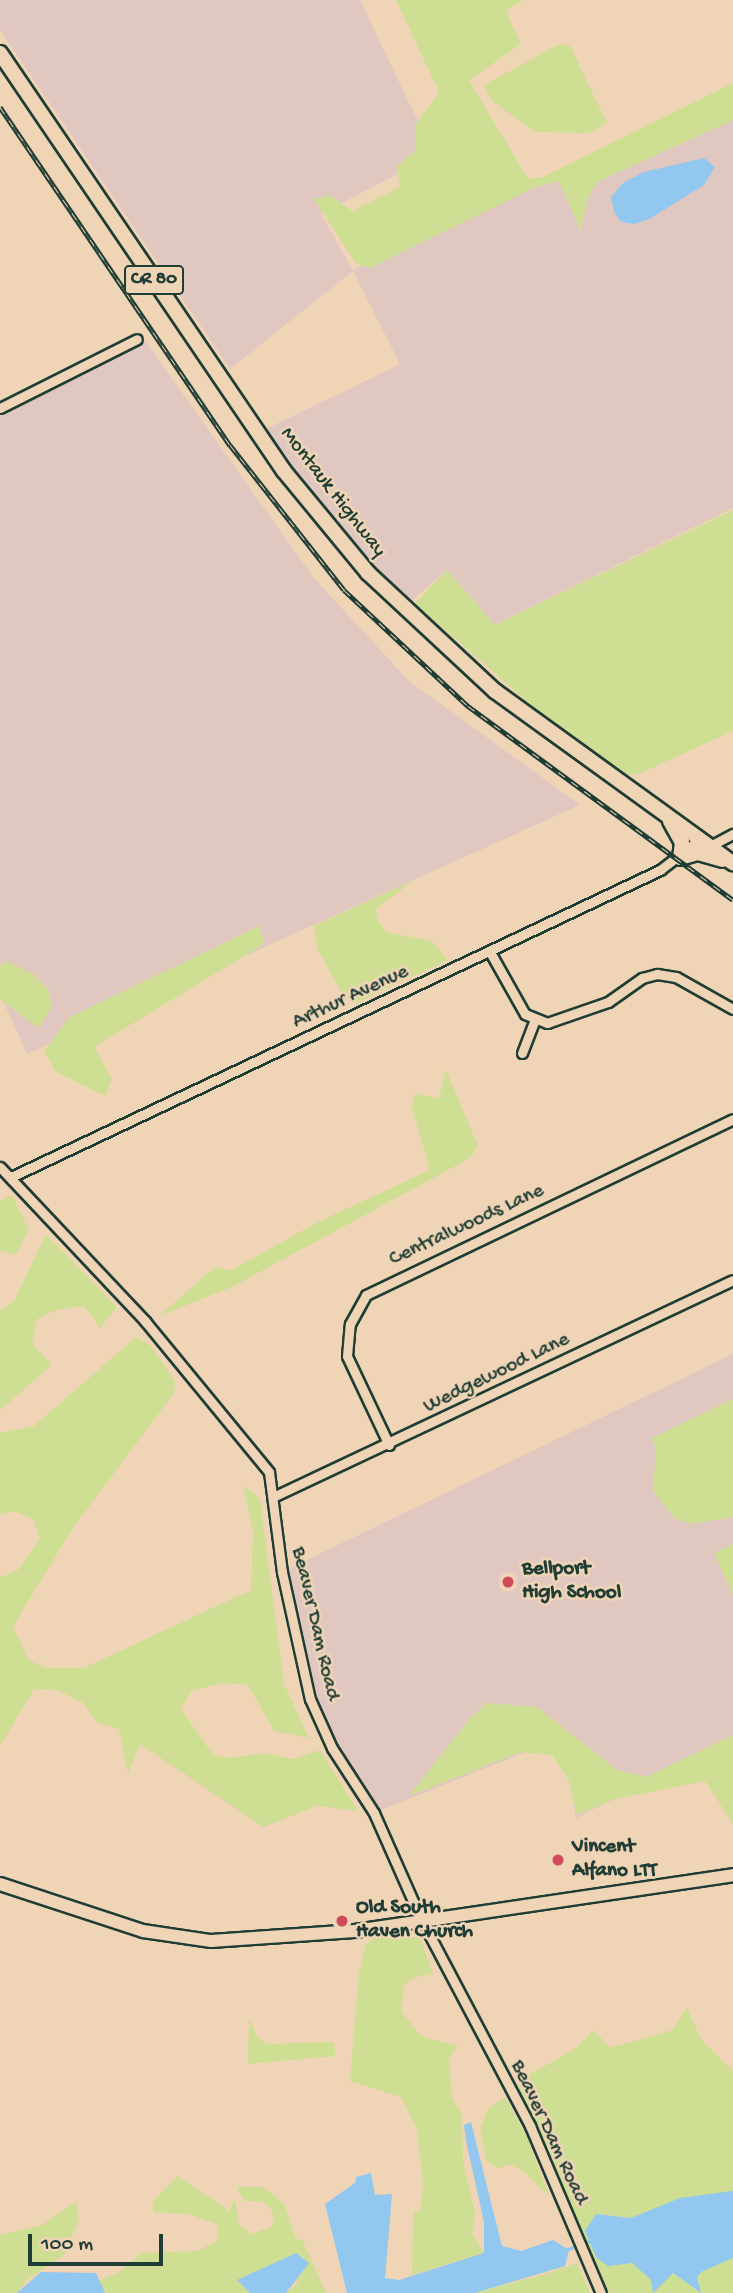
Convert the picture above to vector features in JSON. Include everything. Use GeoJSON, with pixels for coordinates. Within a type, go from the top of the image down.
{"type":"FeatureCollection","features":[{"type":"Feature","properties":{"kind":"main road","name":"Montauk Highway"},"geometry":{"type":"LineString","coordinates":[[0,53],[279,463],[353,556],[480,679],[733,864]]}},
{"type":"Feature","properties":{"kind":"main road"},"geometry":{"type":"LineString","coordinates":[[665,814],[681,839],[680,858],[702,853],[733,864]]}},
{"type":"Feature","properties":{"kind":"main road"},"geometry":{"type":"LineString","coordinates":[[0,1884],[143,1931],[211,1941],[355,1931],[421,1919],[733,1875]]}},
{"type":"Feature","properties":{"kind":"street"},"geometry":{"type":"LineString","coordinates":[[0,408],[137,339]]}},
{"type":"Feature","properties":{"kind":"street","name":"Arthur Avenue"},"geometry":{"type":"LineString","coordinates":[[11,1177],[490,952],[680,858],[705,842],[733,834]]}},
{"type":"Feature","properties":{"kind":"street"},"geometry":{"type":"LineString","coordinates":[[490,952],[514,1000],[535,1019],[547,1023],[575,1016],[657,974],[676,977],[733,1009]]}},
{"type":"Feature","properties":{"kind":"street"},"geometry":{"type":"LineString","coordinates":[[522,1053],[535,1019]]}},
{"type":"Feature","properties":{"kind":"street","name":"Centralwoods Lane"},"geometry":{"type":"LineString","coordinates":[[388,1445],[347,1356],[349,1324],[366,1295],[733,1119]]}},
{"type":"Feature","properties":{"kind":"street","name":"Beaver Dam Road"},"geometry":{"type":"LineString","coordinates":[[0,1167],[145,1321],[269,1472],[275,1496],[282,1572],[310,1699],[332,1748],[374,1813],[421,1919],[530,2126],[601,2293]]}},
{"type":"Feature","properties":{"kind":"street","name":"Wedgewood Lane"},"geometry":{"type":"LineString","coordinates":[[275,1496],[733,1280]]}},
{"type":"Feature","properties":{"kind":"shaded area"},"geometry":{"type":"Polygon","coordinates":[[[0,0],[360,0],[434,155],[321,214],[353,270],[733,97],[733,508],[495,625],[447,570],[402,609],[258,433],[400,364],[353,271],[230,369],[0,30],[0,0]]]}},
{"type":"Feature","properties":{"kind":"shaded area"},"geometry":{"type":"Polygon","coordinates":[[[146,342],[313,577],[409,681],[580,805],[27,1054],[0,994],[0,417],[146,342]]]}},
{"type":"Feature","properties":{"kind":"shaded area","name":"Bellport High School"},"geometry":{"type":"Polygon","coordinates":[[[733,1354],[733,1739],[576,1818],[563,1737],[374,1813],[332,1748],[308,1693],[282,1572],[733,1354]]]}},
{"type":"Feature","properties":{"kind":"green space"},"geometry":{"type":"Polygon","coordinates":[[[396,0],[523,0],[506,11],[521,44],[469,80],[528,179],[543,177],[733,83],[733,120],[597,182],[587,199],[581,231],[559,181],[533,188],[370,268],[356,263],[314,199],[329,195],[352,211],[400,187],[397,166],[416,150],[416,124],[439,92],[396,0]]]}},
{"type":"Feature","properties":{"kind":"green space"},"geometry":{"type":"Polygon","coordinates":[[[560,44],[570,46],[607,123],[588,133],[535,132],[491,100],[484,85],[560,44]]]}},
{"type":"Feature","properties":{"kind":"green space"},"geometry":{"type":"Polygon","coordinates":[[[733,510],[733,731],[636,775],[624,773],[534,708],[415,603],[447,570],[495,625],[733,510]]]}},
{"type":"Feature","properties":{"kind":"green space"},"geometry":{"type":"Polygon","coordinates":[[[414,880],[375,910],[378,920],[386,932],[432,941],[448,960],[354,1004],[343,995],[317,948],[314,926],[414,880]]]}},
{"type":"Feature","properties":{"kind":"green space"},"geometry":{"type":"Polygon","coordinates":[[[259,926],[264,944],[94,1047],[112,1079],[105,1096],[55,1071],[44,1051],[70,1017],[259,926]]]}},
{"type":"Feature","properties":{"kind":"green space"},"geometry":{"type":"Polygon","coordinates":[[[8,962],[33,974],[49,991],[52,1007],[38,1028],[0,999],[0,965],[8,962]]]}},
{"type":"Feature","properties":{"kind":"green space"},"geometry":{"type":"Polygon","coordinates":[[[446,1070],[478,1146],[470,1158],[232,1287],[159,1316],[214,1268],[232,1270],[316,1223],[430,1170],[412,1108],[414,1094],[439,1098],[446,1070]]]}},
{"type":"Feature","properties":{"kind":"green space"},"geometry":{"type":"Polygon","coordinates":[[[12,1195],[29,1230],[15,1255],[0,1251],[0,1201],[12,1195]]]}},
{"type":"Feature","properties":{"kind":"green space"},"geometry":{"type":"Polygon","coordinates":[[[46,1234],[117,1307],[100,1328],[84,1306],[56,1310],[37,1319],[32,1343],[52,1365],[0,1410],[0,1311],[14,1301],[46,1234]]]}},
{"type":"Feature","properties":{"kind":"green space"},"geometry":{"type":"Polygon","coordinates":[[[136,1337],[150,1345],[175,1381],[174,1393],[73,1528],[13,1626],[28,1660],[46,1668],[84,1668],[251,1590],[253,1531],[243,1485],[260,1499],[284,1684],[309,1738],[274,1731],[248,1685],[224,1683],[192,1690],[181,1709],[213,1755],[228,1758],[265,1753],[293,1759],[320,1750],[358,1811],[316,1806],[264,1827],[140,1744],[128,1773],[119,1729],[98,1723],[83,1703],[57,1690],[34,1689],[0,1746],[0,1578],[19,1569],[40,1538],[33,1519],[13,1511],[0,1514],[0,1433],[34,1426],[136,1337]]]}},
{"type":"Feature","properties":{"kind":"green space"},"geometry":{"type":"Polygon","coordinates":[[[733,1399],[733,1517],[692,1524],[674,1518],[653,1491],[656,1450],[652,1438],[733,1399]]]}},
{"type":"Feature","properties":{"kind":"green space"},"geometry":{"type":"Polygon","coordinates":[[[733,1544],[733,1595],[714,1553],[733,1544]]]}},
{"type":"Feature","properties":{"kind":"green space"},"geometry":{"type":"Polygon","coordinates":[[[487,1703],[537,1707],[617,1770],[646,1777],[733,1735],[733,1824],[705,1781],[615,1799],[577,1815],[569,1781],[552,1755],[521,1752],[409,1796],[471,1717],[487,1703]]]}},
{"type":"Feature","properties":{"kind":"green space"},"geometry":{"type":"Polygon","coordinates":[[[374,1937],[420,1937],[433,1974],[412,1978],[404,1985],[401,2011],[421,2036],[458,2046],[449,2058],[452,2099],[462,2113],[463,2161],[475,2213],[472,2233],[484,2253],[412,2275],[413,2212],[420,2211],[423,2185],[417,2129],[401,2097],[350,2081],[359,1973],[365,1946],[374,1937]]]}},
{"type":"Feature","properties":{"kind":"green space"},"geometry":{"type":"Polygon","coordinates":[[[687,2008],[701,2039],[733,2071],[733,2293],[609,2293],[517,2082],[576,2048],[593,2030],[611,2048],[672,2030],[687,2008]]]}},
{"type":"Feature","properties":{"kind":"green space"},"geometry":{"type":"Polygon","coordinates":[[[249,2018],[257,2036],[267,2044],[334,2042],[335,2056],[248,2064],[249,2018]]]}},
{"type":"Feature","properties":{"kind":"green space"},"geometry":{"type":"Polygon","coordinates":[[[505,2097],[527,2137],[549,2196],[523,2171],[509,2164],[498,2169],[486,2160],[480,2129],[488,2109],[505,2097]]]}},
{"type":"Feature","properties":{"kind":"green space"},"geometry":{"type":"Polygon","coordinates":[[[177,2176],[229,2211],[235,2199],[239,2225],[252,2234],[274,2226],[272,2211],[264,2202],[244,2201],[236,2187],[263,2187],[275,2196],[285,2206],[296,2239],[302,2240],[326,2293],[286,2293],[300,2281],[238,2280],[250,2293],[105,2293],[99,2280],[118,2273],[142,2253],[198,2251],[218,2240],[217,2225],[189,2214],[154,2212],[152,2202],[177,2176]]]}},
{"type":"Feature","properties":{"kind":"green space"},"geometry":{"type":"Polygon","coordinates":[[[76,2202],[79,2219],[64,2255],[27,2280],[17,2293],[0,2293],[0,2235],[42,2225],[76,2202]]]}},
{"type":"Feature","properties":{"kind":"green space"},"geometry":{"type":"Polygon","coordinates":[[[577,2263],[590,2293],[475,2293],[545,2274],[577,2263]]]}},
{"type":"Feature","properties":{"kind":"water"},"geometry":{"type":"Polygon","coordinates":[[[704,158],[715,167],[704,185],[651,218],[635,224],[621,222],[614,212],[611,197],[623,183],[644,172],[704,158]]]}},
{"type":"Feature","properties":{"kind":"water"},"geometry":{"type":"Polygon","coordinates":[[[471,2122],[502,2246],[521,2251],[553,2240],[569,2250],[565,2266],[475,2293],[347,2293],[325,2204],[355,2183],[356,2177],[371,2173],[375,2195],[392,2194],[385,2278],[399,2280],[484,2253],[484,2222],[464,2125],[471,2122]]]}},
{"type":"Feature","properties":{"kind":"water"},"geometry":{"type":"Polygon","coordinates":[[[733,2191],[733,2258],[701,2272],[697,2277],[701,2293],[673,2273],[653,2293],[651,2280],[632,2263],[608,2266],[596,2257],[585,2231],[596,2214],[631,2218],[680,2198],[733,2191]]]}},
{"type":"Feature","properties":{"kind":"water"},"geometry":{"type":"Polygon","coordinates":[[[296,2253],[309,2263],[286,2293],[250,2293],[237,2280],[296,2253]]]}},
{"type":"Feature","properties":{"kind":"water"},"geometry":{"type":"Polygon","coordinates":[[[41,2272],[96,2273],[105,2293],[17,2293],[41,2272]]]}},
{"type":"Feature","properties":{"kind":"waterway"},"geometry":{"type":"LineString","coordinates":[[565,2250],[592,2240]]}},
{"type":"Feature","properties":{"kind":"railway"},"geometry":{"type":"LineString","coordinates":[[0,107],[230,445],[344,590],[468,706],[733,900]]}},
{"type":"Feature","properties":{"kind":"place","name":"Bellport High School"},"geometry":{"type":"Point","coordinates":[508,1582]}},
{"type":"Feature","properties":{"kind":"place","name":"Vincent Alfano LTT"},"geometry":{"type":"Point","coordinates":[558,1860]}},
{"type":"Feature","properties":{"kind":"place","name":"Old South Haven Church"},"geometry":{"type":"Point","coordinates":[342,1921]}}]}
